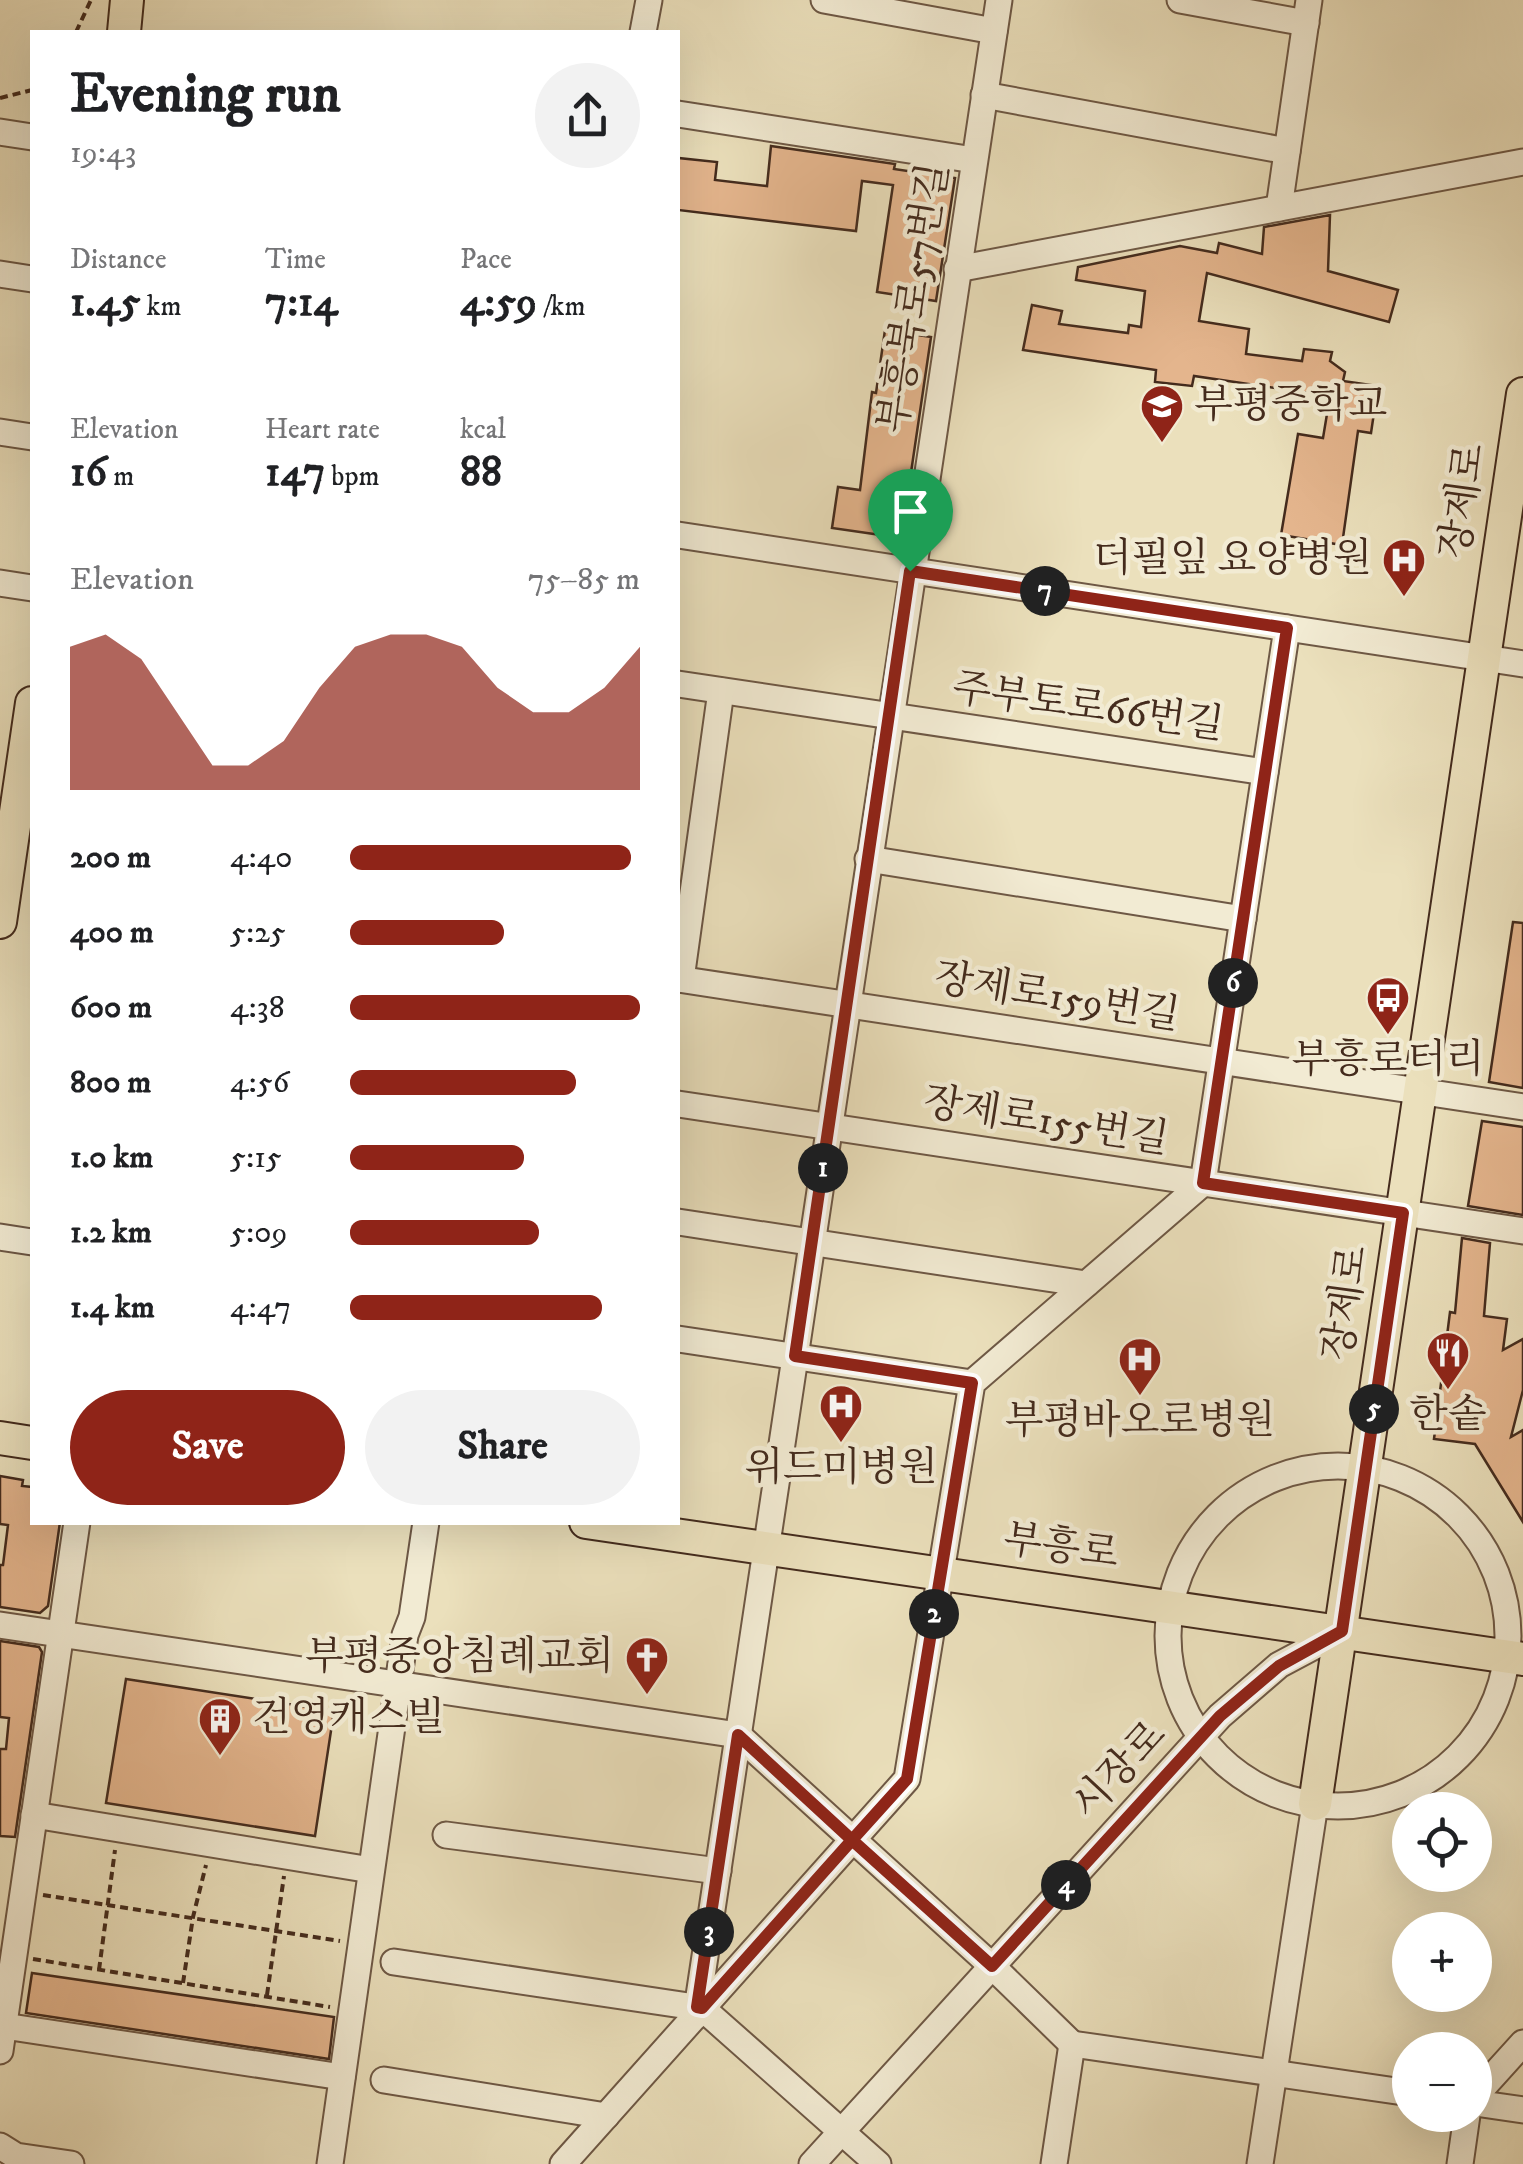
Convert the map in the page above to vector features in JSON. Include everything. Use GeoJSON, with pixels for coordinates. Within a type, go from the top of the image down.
{"type":"FeatureCollection","features":[{"type":"Feature","properties":{"kind":"main road","name":"장제로"},"geometry":{"type":"LineString","coordinates":[[1315,1804],[1523,394]]}},
{"type":"Feature","properties":{"kind":"main road"},"geometry":{"type":"LineString","coordinates":[[0,922],[13,878],[30,722]]}},
{"type":"Feature","properties":{"kind":"main road"},"geometry":{"type":"LineString","coordinates":[[0,1438],[30,1443]]}},
{"type":"Feature","properties":{"kind":"main road","name":"부흥로"},"geometry":{"type":"LineString","coordinates":[[606,1525],[1515,1658]]}},
{"type":"Feature","properties":{"kind":"street"},"geometry":{"type":"LineString","coordinates":[[643,30],[648,0]]}},
{"type":"Feature","properties":{"kind":"street"},"geometry":{"type":"LineString","coordinates":[[824,0],[994,31]]}},
{"type":"Feature","properties":{"kind":"street","name":"부흥북로57번길"},"geometry":{"type":"LineString","coordinates":[[698,2010],[910,571],[999,0]]}},
{"type":"Feature","properties":{"kind":"street"},"geometry":{"type":"LineString","coordinates":[[1180,0],[1307,11],[1278,208]]}},
{"type":"Feature","properties":{"kind":"street"},"geometry":{"type":"LineString","coordinates":[[984,95],[1287,151]]}},
{"type":"Feature","properties":{"kind":"street"},"geometry":{"type":"LineString","coordinates":[[680,114],[974,160]]}},
{"type":"Feature","properties":{"kind":"street"},"geometry":{"type":"LineString","coordinates":[[0,132],[30,137]]}},
{"type":"Feature","properties":{"kind":"street"},"geometry":{"type":"LineString","coordinates":[[957,269],[1523,162]]}},
{"type":"Feature","properties":{"kind":"street"},"geometry":{"type":"LineString","coordinates":[[0,274],[30,279]]}},
{"type":"Feature","properties":{"kind":"street"},"geometry":{"type":"LineString","coordinates":[[0,432],[30,437]]}},
{"type":"Feature","properties":{"kind":"street"},"geometry":{"type":"LineString","coordinates":[[680,535],[1523,664]]}},
{"type":"Feature","properties":{"kind":"street"},"geometry":{"type":"LineString","coordinates":[[0,583],[30,588]]}},
{"type":"Feature","properties":{"kind":"street"},"geometry":{"type":"LineString","coordinates":[[563,2164],[907,1779],[972,1383],[1203,1183],[1287,628]]}},
{"type":"Feature","properties":{"kind":"street","name":"주부토로66번길"},"geometry":{"type":"LineString","coordinates":[[680,684],[1265,772]]}},
{"type":"Feature","properties":{"kind":"street","name":"장제로159번길"},"geometry":{"type":"LineString","coordinates":[[721,691],[680,979],[1523,1107]]}},
{"type":"Feature","properties":{"kind":"street"},"geometry":{"type":"LineString","coordinates":[[868,859],[1243,918]]}},
{"type":"Feature","properties":{"kind":"street","name":"장제로155번길"},"geometry":{"type":"LineString","coordinates":[[680,1104],[1523,1231]]}},
{"type":"Feature","properties":{"kind":"street"},"geometry":{"type":"LineString","coordinates":[[680,1222],[1086,1284]]}},
{"type":"Feature","properties":{"kind":"street"},"geometry":{"type":"LineString","coordinates":[[0,1238],[30,1242]]}},
{"type":"Feature","properties":{"kind":"street"},"geometry":{"type":"LineString","coordinates":[[680,1339],[972,1383]]}},
{"type":"Feature","properties":{"kind":"street"},"geometry":{"type":"LineString","coordinates":[[1332,1465],[1366,1468],[1419,1485],[1444,1502],[1475,1533],[1503,1592],[1515,1658],[1487,1720],[1460,1755],[1442,1770],[1382,1800],[1315,1804],[1252,1782],[1219,1758],[1201,1738],[1183,1708],[1172,1675],[1167,1641],[1170,1607],[1178,1575],[1193,1545],[1214,1518],[1239,1497],[1268,1480],[1300,1470],[1332,1465]]}},
{"type":"Feature","properties":{"kind":"street"},"geometry":{"type":"LineString","coordinates":[[77,1525],[34,1815],[15,1898],[14,1956],[2,2039],[167,2050],[342,2076]]}},
{"type":"Feature","properties":{"kind":"street"},"geometry":{"type":"LineString","coordinates":[[330,2164],[405,1636],[412,1617],[426,1525]]}},
{"type":"Feature","properties":{"kind":"street"},"geometry":{"type":"LineString","coordinates":[[0,1625],[738,1735],[1072,2044],[1392,2090]]}},
{"type":"Feature","properties":{"kind":"street","name":"시장로"},"geometry":{"type":"LineString","coordinates":[[812,2164],[1240,1697],[1279,1666],[1342,1631]]}},
{"type":"Feature","properties":{"kind":"street","name":"장제로"},"geometry":{"type":"LineString","coordinates":[[1260,2164],[1315,1804]]}},
{"type":"Feature","properties":{"kind":"street"},"geometry":{"type":"LineString","coordinates":[[34,1815],[371,1870]]}},
{"type":"Feature","properties":{"kind":"street"},"geometry":{"type":"LineString","coordinates":[[446,1835],[718,1871]]}},
{"type":"Feature","properties":{"kind":"street"},"geometry":{"type":"LineString","coordinates":[[394,1962],[698,2010],[878,2164]]}},
{"type":"Feature","properties":{"kind":"street"},"geometry":{"type":"LineString","coordinates":[[1492,2079],[1523,2043]]}},
{"type":"Feature","properties":{"kind":"street"},"geometry":{"type":"LineString","coordinates":[[1054,2164],[1072,2044]]}},
{"type":"Feature","properties":{"kind":"street"},"geometry":{"type":"LineString","coordinates":[[384,2080],[606,2116]]}},
{"type":"Feature","properties":{"kind":"street"},"geometry":{"type":"LineString","coordinates":[[1492,2103],[1523,2110]]}},
{"type":"Feature","properties":{"kind":"street"},"geometry":{"type":"LineString","coordinates":[[1460,2164],[1465,2132]]}},
{"type":"Feature","properties":{"kind":"street"},"geometry":{"type":"LineString","coordinates":[[0,2146],[16,2156],[70,2164]]}},
{"type":"Feature","properties":{"kind":"street"},"geometry":{"type":"LineString","coordinates":[[0,2157],[5,2164]]}},
{"type":"Feature","properties":{"kind":"path"},"geometry":{"type":"LineString","coordinates":[[77,30],[91,0]]}},
{"type":"Feature","properties":{"kind":"path"},"geometry":{"type":"LineString","coordinates":[[0,98],[30,90]]}},
{"type":"Feature","properties":{"kind":"path"},"geometry":{"type":"LineString","coordinates":[[99,1970],[118,1828]]}},
{"type":"Feature","properties":{"kind":"path"},"geometry":{"type":"LineString","coordinates":[[183,1983],[193,1918],[211,1844]]}},
{"type":"Feature","properties":{"kind":"path"},"geometry":{"type":"LineString","coordinates":[[266,1997],[287,1856]]}},
{"type":"Feature","properties":{"kind":"path"},"geometry":{"type":"LineString","coordinates":[[15,1898],[108,1905],[360,1944]]}},
{"type":"Feature","properties":{"kind":"path"},"geometry":{"type":"LineString","coordinates":[[14,1956],[352,2011]]}},
{"type":"Feature","properties":{"kind":"building"},"geometry":{"type":"Polygon","coordinates":[[[771,146],[895,164],[894,169],[955,178],[936,301],[877,292],[893,185],[862,181],[856,231],[680,210],[680,158],[717,162],[715,180],[767,186],[771,146]]]}},
{"type":"Feature","properties":{"kind":"building"},"geometry":{"type":"Polygon","coordinates":[[[1330,215],[1328,271],[1398,290],[1389,322],[1207,273],[1199,321],[1249,329],[1246,354],[1302,361],[1304,349],[1332,352],[1330,361],[1345,372],[1343,381],[1378,386],[1371,433],[1358,431],[1342,545],[1281,535],[1298,434],[1323,438],[1330,396],[1194,376],[1192,386],[1155,382],[1156,370],[1023,350],[1032,305],[1062,311],[1059,324],[1128,333],[1129,325],[1141,327],[1145,291],[1076,280],[1078,267],[1180,246],[1217,253],[1219,243],[1262,254],[1264,227],[1330,215]]]}},
{"type":"Feature","properties":{"kind":"building"},"geometry":{"type":"Polygon","coordinates":[[[885,330],[931,337],[904,520],[898,519],[895,537],[832,528],[838,487],[860,490],[872,392],[876,393],[885,330]]]}},
{"type":"Feature","properties":{"kind":"building"},"geometry":{"type":"Polygon","coordinates":[[[1513,922],[1523,923],[1523,1088],[1489,1082],[1513,922]]]}},
{"type":"Feature","properties":{"kind":"building"},"geometry":{"type":"Polygon","coordinates":[[[1482,1121],[1523,1127],[1523,1215],[1468,1206],[1482,1121]]]}},
{"type":"Feature","properties":{"kind":"building"},"geometry":{"type":"Polygon","coordinates":[[[1462,1238],[1490,1243],[1484,1316],[1507,1319],[1503,1350],[1523,1339],[1523,1390],[1511,1437],[1523,1430],[1523,1522],[1475,1444],[1434,1439],[1450,1312],[1455,1313],[1462,1238]]]}},
{"type":"Feature","properties":{"kind":"building"},"geometry":{"type":"Polygon","coordinates":[[[0,1476],[23,1480],[22,1486],[30,1487],[30,1525],[60,1525],[48,1606],[40,1613],[0,1607],[0,1565],[8,1525],[0,1524],[0,1476]]]}},
{"type":"Feature","properties":{"kind":"building"},"geometry":{"type":"Polygon","coordinates":[[[0,1641],[39,1647],[42,1652],[15,1837],[0,1836],[0,1749],[6,1749],[9,1718],[0,1717],[0,1641]]]}},
{"type":"Feature","properties":{"kind":"building","name":"건영캐스빌"},"geometry":{"type":"Polygon","coordinates":[[[126,1679],[334,1711],[315,1836],[106,1803],[126,1679]]]}},
{"type":"Feature","properties":{"kind":"building"},"geometry":{"type":"Polygon","coordinates":[[[32,1973],[334,2017],[329,2059],[26,2013],[32,1973]]]}},
{"type":"Feature","properties":{"kind":"place","name":"부평중학교"},"geometry":{"type":"Point","coordinates":[1162,444]}},
{"type":"Feature","properties":{"kind":"place","name":"더필잎 요양병원"},"geometry":{"type":"Point","coordinates":[1404,598]}},
{"type":"Feature","properties":{"kind":"place","name":"부흥로터리"},"geometry":{"type":"Point","coordinates":[1388,1036]}},
{"type":"Feature","properties":{"kind":"place","name":"한솥"},"geometry":{"type":"Point","coordinates":[1448,1391]}},
{"type":"Feature","properties":{"kind":"place","name":"부평바오로병원"},"geometry":{"type":"Point","coordinates":[1140,1397]}},
{"type":"Feature","properties":{"kind":"place","name":"위드미병원"},"geometry":{"type":"Point","coordinates":[841,1444]}},
{"type":"Feature","properties":{"kind":"place","name":"부평중앙침례교회"},"geometry":{"type":"Point","coordinates":[647,1696]}},
{"type":"Feature","properties":{"kind":"place","name":"건영캐스빌"},"geometry":{"type":"Point","coordinates":[220,1757]}},
{"type":"Feature","properties":{"kind":"route"},"geometry":{"type":"LineString","coordinates":[[910,571],[795,1356],[972,1383],[907,1779],[852,1840],[738,1735],[697,2007],[702,2008],[852,1840],[992,1966],[1249,1688],[1279,1666],[1342,1631],[1403,1213],[1203,1183],[1287,628],[910,571]]}}]}
